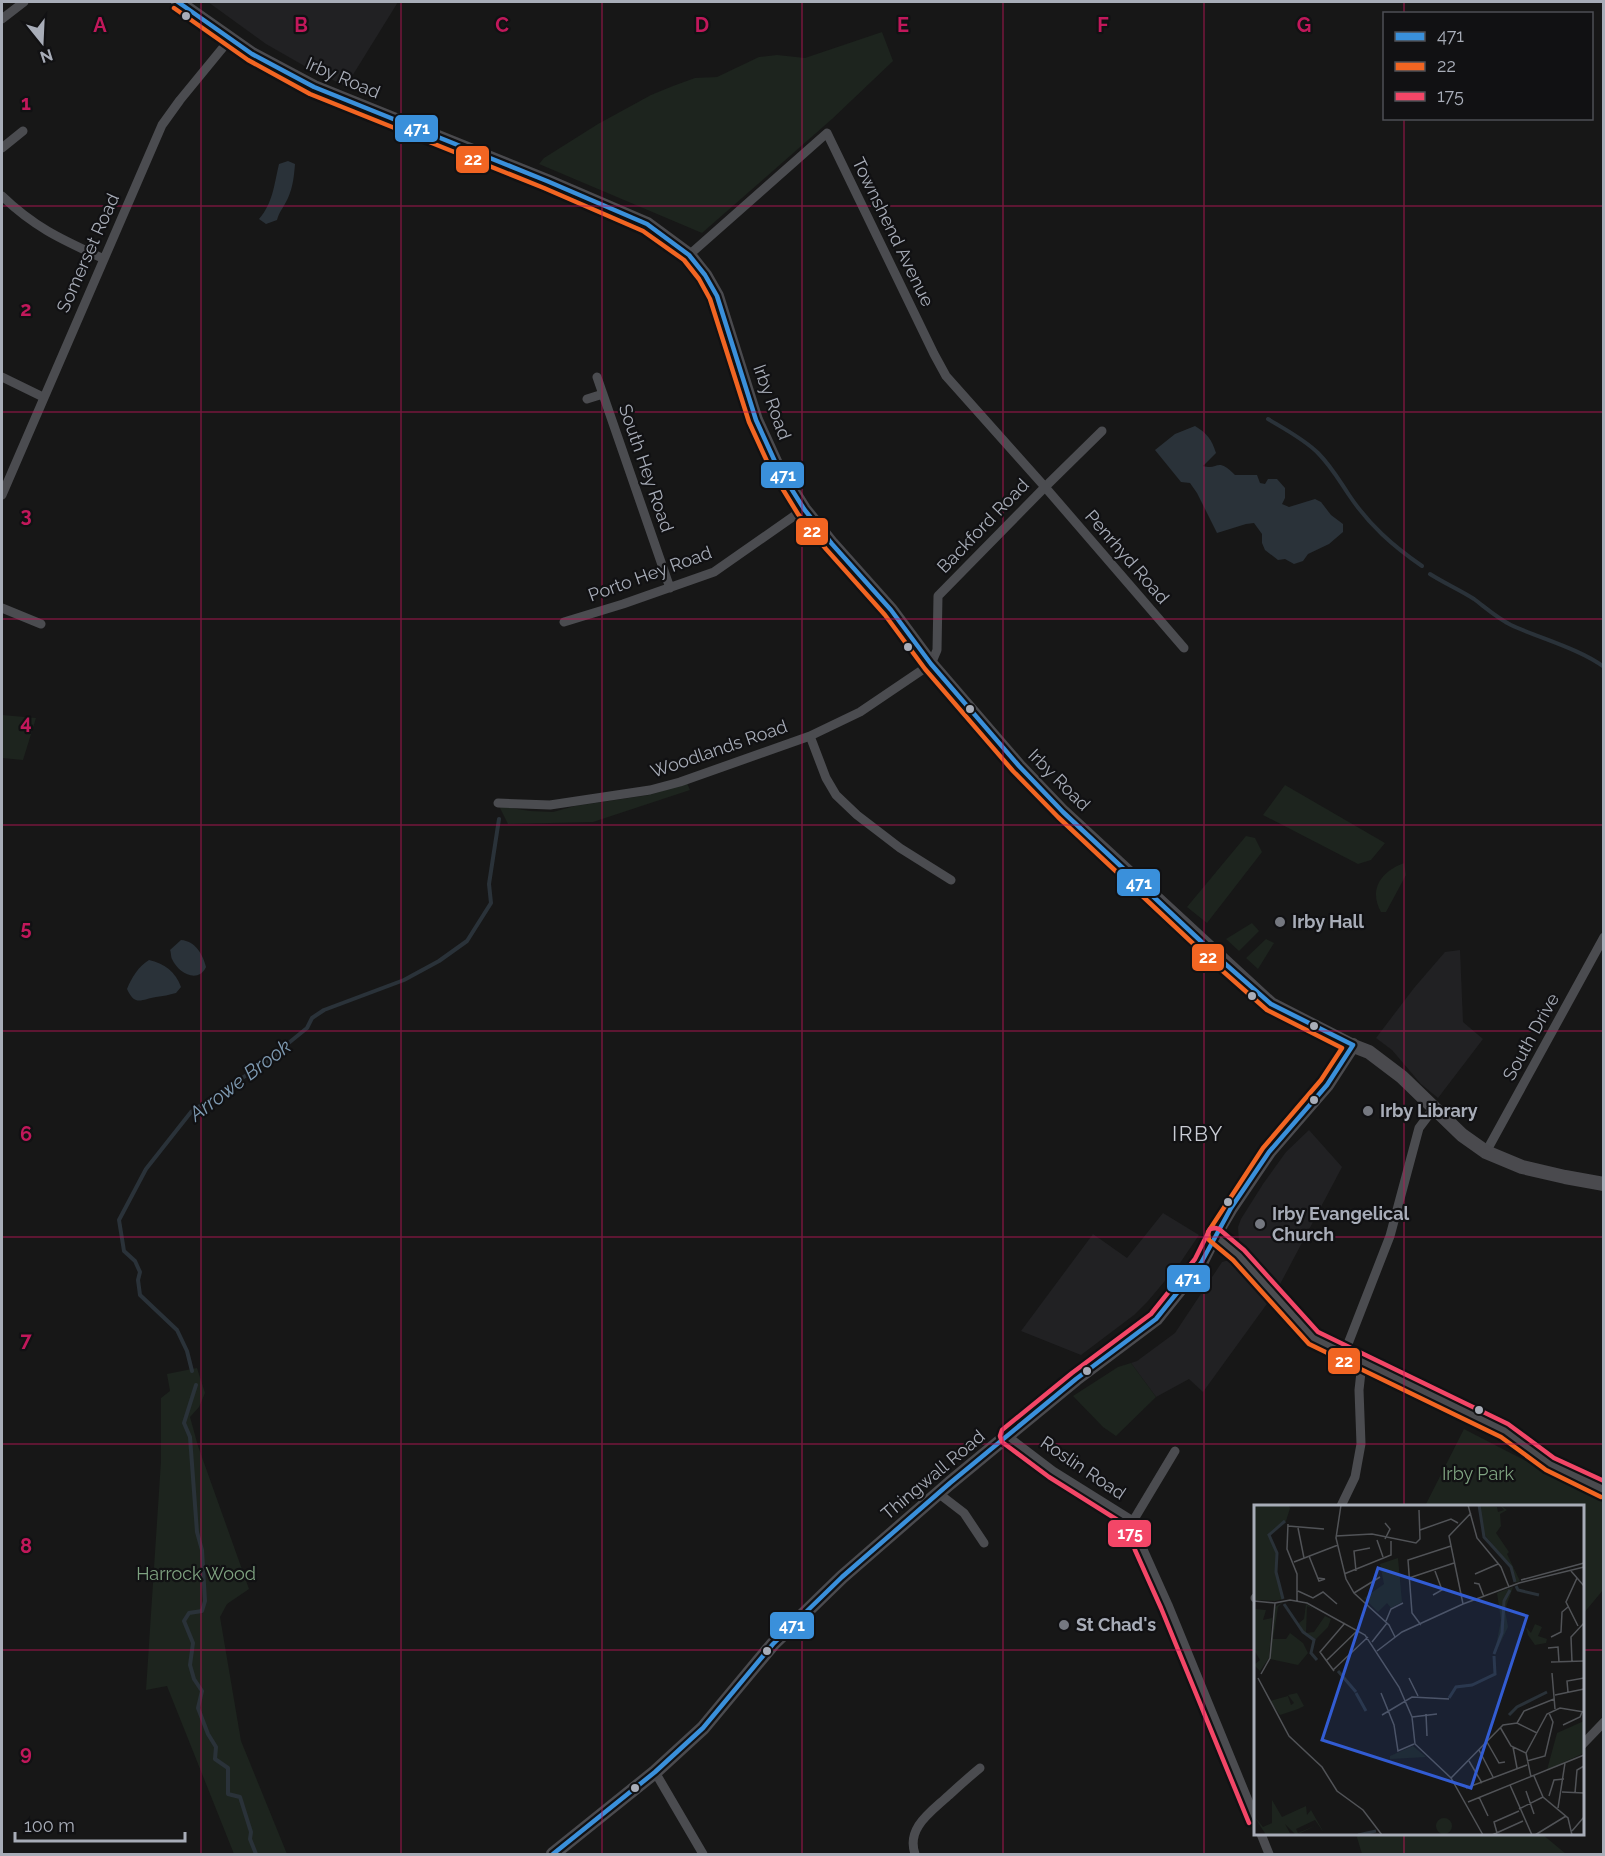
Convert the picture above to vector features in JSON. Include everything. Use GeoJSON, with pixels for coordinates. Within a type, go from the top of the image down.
{"type":"FeatureCollection","features":[{"type":"Feature","properties":{"kind":"street"},"geometry":{"type":"LineString","coordinates":[[2,19],[24,2]]}},
{"type":"Feature","properties":{"kind":"street","name":"Irby Road"},"geometry":{"type":"LineString","coordinates":[[178,2],[252,54],[314,87],[647,224],[689,255],[705,275],[717,296],[756,420],[777,466],[804,509],[891,610],[931,664],[1019,766],[1063,812],[1271,1004],[1369,1052],[1402,1077],[1462,1135],[1486,1152],[1522,1167],[1604,1184]]}},
{"type":"Feature","properties":{"kind":"street","name":"Somerset Road"},"geometry":{"type":"LineString","coordinates":[[2,495],[162,125],[230,39]]}},
{"type":"Feature","properties":{"kind":"street"},"geometry":{"type":"LineString","coordinates":[[2,148],[23,131]]}},
{"type":"Feature","properties":{"kind":"street","name":"Townshend Avenue"},"geometry":{"type":"LineString","coordinates":[[689,255],[827,133],[946,376],[1045,487]]}},
{"type":"Feature","properties":{"kind":"street"},"geometry":{"type":"LineString","coordinates":[[2,196],[21,214],[45,231],[104,259]]}},
{"type":"Feature","properties":{"kind":"street"},"geometry":{"type":"LineString","coordinates":[[2,377],[43,397]]}},
{"type":"Feature","properties":{"kind":"street","name":"South Hey Road"},"geometry":{"type":"LineString","coordinates":[[597,377],[670,588]]}},
{"type":"Feature","properties":{"kind":"street","name":"South Hey Road"},"geometry":{"type":"LineString","coordinates":[[587,399],[603,394]]}},
{"type":"Feature","properties":{"kind":"street","name":"Backford Road"},"geometry":{"type":"LineString","coordinates":[[931,664],[937,650],[938,596],[1102,431]]}},
{"type":"Feature","properties":{"kind":"street","name":"Penrhyd Road"},"geometry":{"type":"LineString","coordinates":[[1045,487],[1184,648]]}},
{"type":"Feature","properties":{"kind":"street","name":"Porto Hey Road"},"geometry":{"type":"LineString","coordinates":[[564,622],[714,572],[804,509]]}},
{"type":"Feature","properties":{"kind":"street"},"geometry":{"type":"LineString","coordinates":[[2,608],[40,624]]}},
{"type":"Feature","properties":{"kind":"street","name":"Woodlands Road"},"geometry":{"type":"LineString","coordinates":[[498,803],[550,805],[650,790],[680,782],[810,736],[860,712],[931,664]]}},
{"type":"Feature","properties":{"kind":"street"},"geometry":{"type":"LineString","coordinates":[[810,736],[826,778],[836,795],[857,815],[900,848],[951,880]]}},
{"type":"Feature","properties":{"kind":"street","name":"South Drive"},"geometry":{"type":"LineString","coordinates":[[1486,1152],[1604,937]]}},
{"type":"Feature","properties":{"kind":"street","name":"Thingwall Road"},"geometry":{"type":"LineString","coordinates":[[552,1854],[655,1772],[703,1728],[773,1644],[842,1577],[938,1493],[1076,1379],[1155,1319],[1201,1263],[1215,1235],[1269,1152],[1327,1085],[1353,1045]]}},
{"type":"Feature","properties":{"kind":"street"},"geometry":{"type":"LineString","coordinates":[[1344,1354],[1390,1236],[1419,1128],[1434,1108]]}},
{"type":"Feature","properties":{"kind":"street"},"geometry":{"type":"LineString","coordinates":[[1215,1235],[1238,1255],[1313,1338],[1362,1364],[1504,1431],[1550,1464],[1604,1490]]}},
{"type":"Feature","properties":{"kind":"street"},"geometry":{"type":"LineString","coordinates":[[1341,1505],[1355,1477],[1361,1444],[1359,1390],[1362,1364]]}},
{"type":"Feature","properties":{"kind":"street","name":"Roslin Road"},"geometry":{"type":"LineString","coordinates":[[1007,1436],[1072,1483],[1133,1521],[1254,1815]]}},
{"type":"Feature","properties":{"kind":"street"},"geometry":{"type":"LineString","coordinates":[[1133,1521],[1175,1450]]}},
{"type":"Feature","properties":{"kind":"street"},"geometry":{"type":"LineString","coordinates":[[938,1493],[964,1513],[984,1543]]}},
{"type":"Feature","properties":{"kind":"street"},"geometry":{"type":"LineString","coordinates":[[1584,1744],[1604,1722]]}},
{"type":"Feature","properties":{"kind":"street"},"geometry":{"type":"LineString","coordinates":[[915,1854],[912,1848],[913,1839],[922,1820],[980,1768]]}},
{"type":"Feature","properties":{"kind":"street"},"geometry":{"type":"LineString","coordinates":[[655,1772],[703,1854]]}},
{"type":"Feature","properties":{"kind":"street"},"geometry":{"type":"LineString","coordinates":[[1262,1835],[1269,1854]]}},
{"type":"Feature","properties":{"kind":"shaded area"},"geometry":{"type":"Polygon","coordinates":[[[208,2],[398,2],[346,86],[315,72],[266,44],[208,2]]]}},
{"type":"Feature","properties":{"kind":"shaded area"},"geometry":{"type":"Polygon","coordinates":[[[288,161],[295,164],[290,194],[277,220],[266,224],[259,219],[270,200],[279,164],[288,161]]]}},
{"type":"Feature","properties":{"kind":"shaded area"},"geometry":{"type":"Polygon","coordinates":[[[1195,426],[1208,437],[1216,453],[1203,466],[1221,465],[1235,475],[1257,475],[1260,483],[1265,484],[1268,479],[1277,479],[1285,488],[1285,498],[1282,504],[1289,507],[1315,499],[1343,524],[1343,532],[1329,544],[1308,554],[1303,561],[1294,564],[1285,559],[1278,560],[1265,550],[1262,534],[1254,523],[1217,533],[1190,483],[1181,482],[1155,450],[1175,434],[1195,426]]]}},
{"type":"Feature","properties":{"kind":"shaded area"},"geometry":{"type":"Polygon","coordinates":[[[181,940],[198,949],[203,957],[206,967],[198,975],[188,975],[183,972],[172,958],[170,950],[181,940]]]}},
{"type":"Feature","properties":{"kind":"shaded area"},"geometry":{"type":"Polygon","coordinates":[[[1460,950],[1463,1022],[1483,1039],[1438,1098],[1421,1084],[1392,1050],[1376,1038],[1445,952],[1460,950]]]}},
{"type":"Feature","properties":{"kind":"shaded area"},"geometry":{"type":"Polygon","coordinates":[[[149,960],[160,963],[173,973],[181,987],[176,993],[139,1000],[130,995],[127,989],[131,980],[149,960]]]}},
{"type":"Feature","properties":{"kind":"shaded area"},"geometry":{"type":"Polygon","coordinates":[[[1309,1130],[1342,1167],[1277,1290],[1243,1249],[1239,1242],[1238,1227],[1263,1184],[1286,1152],[1309,1130]]]}},
{"type":"Feature","properties":{"kind":"shaded area"},"geometry":{"type":"Polygon","coordinates":[[[1163,1213],[1199,1235],[1180,1263],[1134,1315],[1081,1355],[1021,1331],[1093,1234],[1127,1258],[1163,1213]]]}},
{"type":"Feature","properties":{"kind":"shaded area"},"geometry":{"type":"Polygon","coordinates":[[[1233,1259],[1269,1301],[1203,1392],[1189,1379],[1156,1397],[1131,1363],[1175,1333],[1222,1262],[1233,1259]]]}},
{"type":"Feature","properties":{"kind":"green space"},"geometry":{"type":"Polygon","coordinates":[[[882,32],[893,61],[832,119],[702,233],[539,164],[544,158],[598,124],[651,95],[673,86],[695,78],[717,77],[759,57],[777,55],[805,58],[882,32]]]}},
{"type":"Feature","properties":{"kind":"green space"},"geometry":{"type":"Polygon","coordinates":[[[2,715],[36,718],[23,760],[2,758],[2,715]]]}},
{"type":"Feature","properties":{"kind":"green space"},"geometry":{"type":"Polygon","coordinates":[[[687,783],[690,790],[593,822],[508,824],[499,806],[553,812],[575,806],[649,795],[687,783]]]}},
{"type":"Feature","properties":{"kind":"green space"},"geometry":{"type":"Polygon","coordinates":[[[1285,785],[1385,843],[1371,860],[1358,864],[1263,815],[1285,785]]]}},
{"type":"Feature","properties":{"kind":"green space"},"geometry":{"type":"Polygon","coordinates":[[[1246,836],[1255,838],[1262,852],[1207,923],[1187,907],[1246,836]]]}},
{"type":"Feature","properties":{"kind":"green space"},"geometry":{"type":"Polygon","coordinates":[[[1404,863],[1406,875],[1386,912],[1381,912],[1376,896],[1379,882],[1389,871],[1404,863]]]}},
{"type":"Feature","properties":{"kind":"green space"},"geometry":{"type":"Polygon","coordinates":[[[1252,923],[1259,931],[1239,951],[1226,939],[1252,923]]]}},
{"type":"Feature","properties":{"kind":"green space"},"geometry":{"type":"Polygon","coordinates":[[[1266,939],[1274,943],[1258,969],[1246,958],[1266,939]]]}},
{"type":"Feature","properties":{"kind":"green space"},"geometry":{"type":"Polygon","coordinates":[[[1131,1363],[1156,1397],[1116,1436],[1103,1427],[1073,1396],[1118,1367],[1131,1363]]]}},
{"type":"Feature","properties":{"kind":"green space","name":"Harrock Wood"},"geometry":{"type":"Polygon","coordinates":[[[197,1368],[205,1393],[199,1407],[190,1417],[198,1446],[249,1589],[227,1604],[220,1617],[241,1741],[287,1854],[234,1854],[167,1686],[146,1690],[161,1461],[161,1398],[170,1391],[167,1374],[197,1368]]]}},
{"type":"Feature","properties":{"kind":"green space","name":"Irby Park"},"geometry":{"type":"Polygon","coordinates":[[[1464,1429],[1603,1501],[1603,1590],[1584,1613],[1584,1505],[1426,1505],[1464,1429]]]}},
{"type":"Feature","properties":{"kind":"green space"},"geometry":{"type":"Polygon","coordinates":[[[1356,1835],[1543,1835],[1566,1854],[1362,1854],[1356,1835]]]}},
{"type":"Feature","properties":{"kind":"waterway"},"geometry":{"type":"LineString","coordinates":[[1268,419],[1313,448],[1331,468],[1373,525],[1391,543],[1422,566]]}},
{"type":"Feature","properties":{"kind":"waterway"},"geometry":{"type":"LineString","coordinates":[[1430,574],[1474,599],[1511,625],[1571,649],[1604,667]]}},
{"type":"Feature","properties":{"kind":"waterway","name":"Arrowe Brook"},"geometry":{"type":"LineString","coordinates":[[192,1371],[187,1351],[177,1330],[140,1295],[138,1280],[140,1272],[135,1261],[124,1251],[119,1220],[146,1169],[191,1112],[274,1057],[307,1028],[312,1018],[324,1010],[404,980],[439,961],[467,941],[491,903],[489,884],[499,819]]}},
{"type":"Feature","properties":{"kind":"waterway","name":"Arrowe Brook"},"geometry":{"type":"LineString","coordinates":[[196,1385],[184,1423],[190,1437],[205,1601],[202,1611],[189,1613],[184,1621],[193,1643],[190,1665],[194,1679],[202,1691],[198,1708],[208,1734],[216,1747],[215,1759],[228,1768],[228,1794],[240,1797],[256,1854]]}},
{"type":"Feature","properties":{"kind":"transit line","name":"471"},"geometry":{"type":"LineString","coordinates":[[178,2],[252,54],[314,87],[647,224],[689,255],[705,275],[717,296],[756,420],[777,466],[804,509],[891,610],[931,664],[1019,766],[1063,812],[1222,961],[1271,1004],[1353,1045]]}},
{"type":"Feature","properties":{"kind":"transit line","name":"22"},"geometry":{"type":"LineString","coordinates":[[174,8],[248,60],[310,94],[544,188],[643,231],[684,260],[699,279],[710,299],[749,422],[771,470],[798,514],[885,615],[925,669],[1013,771],[1058,817],[1217,966],[1267,1010],[1342,1048],[1321,1080],[1263,1148],[1208,1232],[1209,1240],[1233,1260],[1309,1344],[1501,1437],[1546,1470],[1601,1497]]}},
{"type":"Feature","properties":{"kind":"transit line","name":"471"},"geometry":{"type":"LineString","coordinates":[[553,1854],[655,1772],[703,1728],[773,1644],[842,1577],[950,1483],[1076,1379],[1156,1319],[1201,1263],[1231,1208],[1269,1152],[1327,1085],[1353,1045]]}},
{"type":"Feature","properties":{"kind":"transit line","name":"175"},"geometry":{"type":"LineString","coordinates":[[1249,1823],[1127,1526],[1049,1477],[1002,1442],[1000,1436],[1002,1430],[1072,1373],[1151,1314],[1195,1259],[1210,1229],[1219,1229],[1244,1250],[1318,1332],[1508,1424],[1554,1458],[1604,1481]]}},
{"type":"Feature","properties":{"kind":"place","name":"Irby Hall"},"geometry":{"type":"Point","coordinates":[1280,922]}},
{"type":"Feature","properties":{"kind":"place","name":"Irby Library"},"geometry":{"type":"Point","coordinates":[1368,1111]}},
{"type":"Feature","properties":{"kind":"place","name":"Irby Evangelical Church"},"geometry":{"type":"Point","coordinates":[1260,1224]}},
{"type":"Feature","properties":{"kind":"place","name":"St Chad's"},"geometry":{"type":"Point","coordinates":[1064,1625]}},
{"type":"Feature","properties":{"kind":"district","name":"IRBY"},"geometry":{"type":"Point","coordinates":[1198,1134]}}]}
